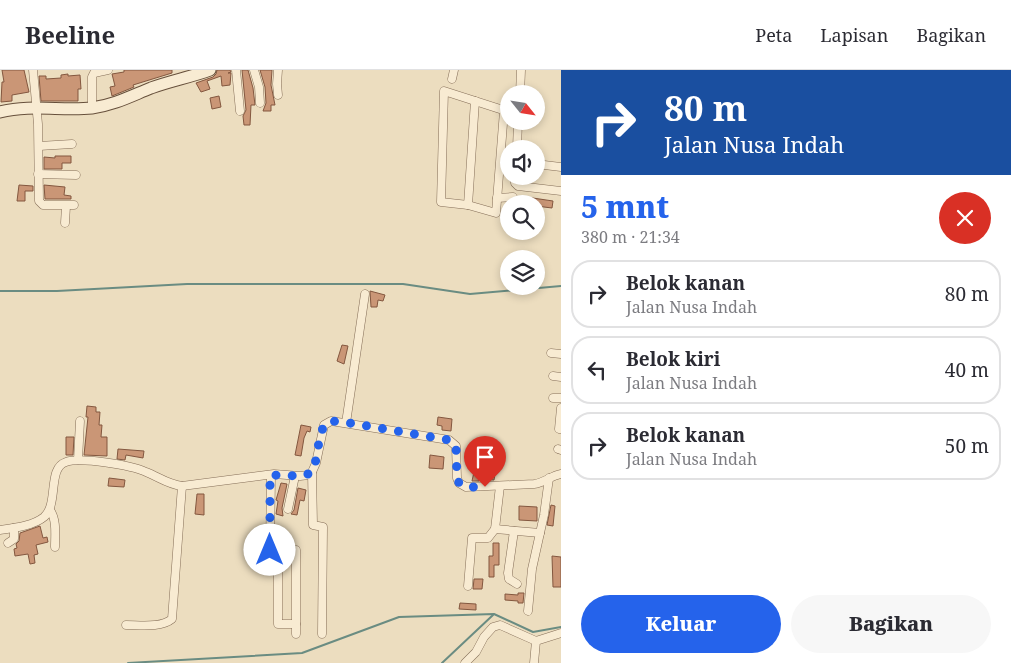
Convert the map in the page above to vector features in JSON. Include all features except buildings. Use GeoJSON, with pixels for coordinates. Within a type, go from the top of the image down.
{"type":"FeatureCollection","features":[{"type":"Feature","properties":{"kind":"street"},"geometry":{"type":"LineString","coordinates":[[33,70],[39,146],[40,203],[43,205],[70,205],[65,223]]}},
{"type":"Feature","properties":{"kind":"street"},"geometry":{"type":"LineString","coordinates":[[92,108],[92,77],[94,73],[108,70]]}},
{"type":"Feature","properties":{"kind":"street"},"geometry":{"type":"LineString","coordinates":[[0,112],[11,110],[92,108],[119,102],[175,75],[210,70]]}},
{"type":"Feature","properties":{"kind":"street"},"geometry":{"type":"LineString","coordinates":[[236,70],[240,112]]}},
{"type":"Feature","properties":{"kind":"street"},"geometry":{"type":"LineString","coordinates":[[254,70],[259,87],[260,104]]}},
{"type":"Feature","properties":{"kind":"street"},"geometry":{"type":"LineString","coordinates":[[278,70],[278,95]]}},
{"type":"Feature","properties":{"kind":"street"},"geometry":{"type":"LineString","coordinates":[[452,80],[454,70]]}},
{"type":"Feature","properties":{"kind":"street"},"geometry":{"type":"LineString","coordinates":[[520,85],[521,70]]}},
{"type":"Feature","properties":{"kind":"street"},"geometry":{"type":"LineString","coordinates":[[500,110],[444,91],[441,202],[468,205],[496,213],[504,130]]}},
{"type":"Feature","properties":{"kind":"street"},"geometry":{"type":"LineString","coordinates":[[468,205],[475,101]]}},
{"type":"Feature","properties":{"kind":"street"},"geometry":{"type":"LineString","coordinates":[[39,146],[72,144]]}},
{"type":"Feature","properties":{"kind":"street"},"geometry":{"type":"LineString","coordinates":[[545,165],[561,167]]}},
{"type":"Feature","properties":{"kind":"street"},"geometry":{"type":"LineString","coordinates":[[38,174],[76,175]]}},
{"type":"Feature","properties":{"kind":"street"},"geometry":{"type":"LineString","coordinates":[[517,185],[561,191]]}},
{"type":"Feature","properties":{"kind":"street"},"geometry":{"type":"LineString","coordinates":[[346,423],[365,294]]}},
{"type":"Feature","properties":{"kind":"street"},"geometry":{"type":"LineString","coordinates":[[551,353],[561,354]]}},
{"type":"Feature","properties":{"kind":"street"},"geometry":{"type":"LineString","coordinates":[[561,408],[559,429],[561,429]]}},
{"type":"Feature","properties":{"kind":"street"},"geometry":{"type":"LineString","coordinates":[[322,634],[322,527],[313,525],[312,472],[324,425],[331,420],[449,440],[456,446],[457,478],[462,486],[475,488],[539,484],[561,474]]}},
{"type":"Feature","properties":{"kind":"street"},"geometry":{"type":"LineString","coordinates":[[78,460],[80,422]]}},
{"type":"Feature","properties":{"kind":"street"},"geometry":{"type":"LineString","coordinates":[[0,530],[38,521],[44,517],[50,510],[58,468],[66,462],[78,460],[120,465],[138,469],[169,484],[182,486],[270,475],[309,475],[312,472]]}},
{"type":"Feature","properties":{"kind":"street"},"geometry":{"type":"LineString","coordinates":[[270,475],[270,550],[296,550],[296,634]]}},
{"type":"Feature","properties":{"kind":"street"},"geometry":{"type":"LineString","coordinates":[[288,509],[294,476]]}},
{"type":"Feature","properties":{"kind":"street"},"geometry":{"type":"LineString","coordinates":[[528,611],[532,569],[549,478]]}},
{"type":"Feature","properties":{"kind":"street"},"geometry":{"type":"LineString","coordinates":[[126,625],[156,624],[168,622],[172,619],[182,486]]}},
{"type":"Feature","properties":{"kind":"street"},"geometry":{"type":"LineString","coordinates":[[468,586],[472,538],[488,538],[495,529],[500,486]]}},
{"type":"Feature","properties":{"kind":"street"},"geometry":{"type":"LineString","coordinates":[[50,510],[55,522],[55,547]]}},
{"type":"Feature","properties":{"kind":"street"},"geometry":{"type":"LineString","coordinates":[[8,543],[14,539],[14,528]]}},
{"type":"Feature","properties":{"kind":"street"},"geometry":{"type":"LineString","coordinates":[[495,529],[540,533]]}},
{"type":"Feature","properties":{"kind":"street"},"geometry":{"type":"LineString","coordinates":[[514,530],[508,573],[509,579],[517,584]]}},
{"type":"Feature","properties":{"kind":"street"},"geometry":{"type":"LineString","coordinates":[[278,550],[278,624],[296,624]]}},
{"type":"Feature","properties":{"kind":"street"},"geometry":{"type":"LineString","coordinates":[[465,663],[476,652],[493,627],[500,625],[536,641],[561,633]]}},
{"type":"Feature","properties":{"kind":"street"},"geometry":{"type":"LineString","coordinates":[[534,663],[536,641]]}},
{"type":"Feature","properties":{"kind":"waterway"},"geometry":{"type":"LineString","coordinates":[[0,291],[57,291],[187,284],[403,284],[470,294],[561,286]]}},
{"type":"Feature","properties":{"kind":"waterway"},"geometry":{"type":"LineString","coordinates":[[128,663],[302,653],[399,617],[494,614],[533,632],[561,627]]}},
{"type":"Feature","properties":{"kind":"waterway"},"geometry":{"type":"LineString","coordinates":[[442,663],[493,615]]}},
{"type":"Feature","properties":{"kind":"route"},"geometry":{"type":"LineString","coordinates":[[270,550],[270,475],[309,475],[314,468],[317,458],[321,432],[324,425],[331,420],[449,440],[456,446],[457,478],[459,483],[466,487],[485,487]]}}]}
